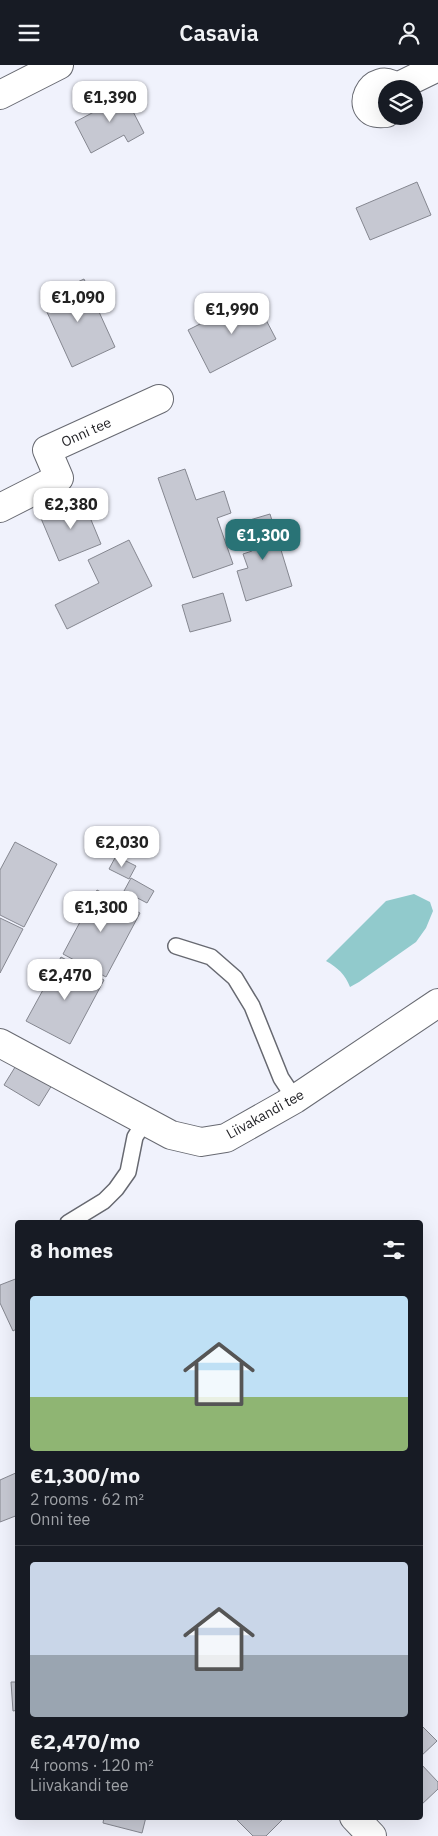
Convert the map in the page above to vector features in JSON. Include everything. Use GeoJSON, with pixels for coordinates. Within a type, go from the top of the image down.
{"type":"FeatureCollection","features":[{"type":"Feature","properties":{"kind":"street"},"geometry":{"type":"LineString","coordinates":[[0,95],[59,65]]}},
{"type":"Feature","properties":{"kind":"street"},"geometry":{"type":"LineString","coordinates":[[390,80],[438,67]]}},
{"type":"Feature","properties":{"kind":"street"},"geometry":{"type":"LineString","coordinates":[[378,81],[368,88],[366,99],[374,112],[378,114]]}},
{"type":"Feature","properties":{"kind":"street","name":"Onni tee"},"geometry":{"type":"LineString","coordinates":[[0,508],[60,479],[47,450],[159,399]]}},
{"type":"Feature","properties":{"kind":"street","name":"Liivakandi tee"},"geometry":{"type":"LineString","coordinates":[[0,1043],[171,1135],[201,1142],[226,1138],[295,1099],[438,1003]]}},
{"type":"Feature","properties":{"kind":"street"},"geometry":{"type":"LineString","coordinates":[[357,1820],[372,1836]]}},
{"type":"Feature","properties":{"kind":"lane"},"geometry":{"type":"LineString","coordinates":[[176,946],[211,957],[235,978],[252,1006],[282,1078],[295,1099]]}},
{"type":"Feature","properties":{"kind":"lane"},"geometry":{"type":"LineString","coordinates":[[73,1220],[104,1201],[116,1189],[128,1172],[135,1137],[145,1121]]}},
{"type":"Feature","properties":{"kind":"water"},"geometry":{"type":"Polygon","coordinates":[[[414,894],[430,902],[433,911],[426,928],[416,942],[350,987],[341,972],[326,961],[386,901],[414,894]]]}},
{"type":"Feature","properties":{"kind":"building"},"geometry":{"type":"Polygon","coordinates":[[[122,90],[144,133],[128,142],[124,135],[91,153],[75,122],[107,105],[104,100],[122,90]]]}},
{"type":"Feature","properties":{"kind":"building"},"geometry":{"type":"Polygon","coordinates":[[[417,182],[431,215],[370,240],[356,208],[417,182]]]}},
{"type":"Feature","properties":{"kind":"building"},"geometry":{"type":"Polygon","coordinates":[[[84,279],[115,347],[72,367],[41,299],[84,279]]]}},
{"type":"Feature","properties":{"kind":"building"},"geometry":{"type":"Polygon","coordinates":[[[254,297],[276,339],[210,373],[188,330],[254,297]]]}},
{"type":"Feature","properties":{"kind":"building"},"geometry":{"type":"Polygon","coordinates":[[[185,469],[196,500],[224,491],[231,513],[217,518],[233,564],[193,578],[158,478],[185,469]]]}},
{"type":"Feature","properties":{"kind":"building"},"geometry":{"type":"Polygon","coordinates":[[[82,498],[101,544],[59,561],[40,516],[82,498]]]}},
{"type":"Feature","properties":{"kind":"building"},"geometry":{"type":"Polygon","coordinates":[[[270,514],[292,586],[246,601],[237,571],[248,568],[243,554],[252,551],[243,522],[270,514]]]}},
{"type":"Feature","properties":{"kind":"building"},"geometry":{"type":"Polygon","coordinates":[[[129,540],[152,586],[67,629],[55,605],[99,583],[88,560],[129,540]]]}},
{"type":"Feature","properties":{"kind":"building"},"geometry":{"type":"Polygon","coordinates":[[[223,593],[231,621],[190,632],[182,605],[223,593]]]}},
{"type":"Feature","properties":{"kind":"building"},"geometry":{"type":"Polygon","coordinates":[[[15,842],[57,864],[24,927],[0,915],[0,870],[15,842]]]}},
{"type":"Feature","properties":{"kind":"building"},"geometry":{"type":"Polygon","coordinates":[[[116,856],[136,866],[129,879],[109,869],[116,856]]]}},
{"type":"Feature","properties":{"kind":"building"},"geometry":{"type":"Polygon","coordinates":[[[131,878],[154,891],[147,903],[124,891],[131,878]]]}},
{"type":"Feature","properties":{"kind":"building"},"geometry":{"type":"Polygon","coordinates":[[[97,890],[140,913],[106,977],[63,954],[97,890]]]}},
{"type":"Feature","properties":{"kind":"building"},"geometry":{"type":"Polygon","coordinates":[[[0,918],[23,929],[0,973],[0,918]]]}},
{"type":"Feature","properties":{"kind":"building"},"geometry":{"type":"Polygon","coordinates":[[[61,957],[104,980],[70,1044],[26,1021],[61,957]]]}},
{"type":"Feature","properties":{"kind":"building"},"geometry":{"type":"Polygon","coordinates":[[[17,1064],[52,1085],[39,1106],[4,1085],[17,1064]]]}},
{"type":"Feature","properties":{"kind":"building"},"geometry":{"type":"Polygon","coordinates":[[[15,1279],[15,1330],[13,1331],[0,1303],[0,1285],[15,1279]]]}},
{"type":"Feature","properties":{"kind":"building"},"geometry":{"type":"Polygon","coordinates":[[[15,1473],[15,1516],[0,1522],[0,1480],[15,1473]]]}},
{"type":"Feature","properties":{"kind":"building"},"geometry":{"type":"Polygon","coordinates":[[[11,1682],[15,1682],[15,1711],[13,1711],[11,1682]]]}},
{"type":"Feature","properties":{"kind":"building"},"geometry":{"type":"Polygon","coordinates":[[[423,1727],[437,1741],[423,1754],[423,1727]]]}},
{"type":"Feature","properties":{"kind":"building"},"geometry":{"type":"Polygon","coordinates":[[[423,1766],[438,1782],[438,1789],[423,1803],[423,1766]]]}},
{"type":"Feature","properties":{"kind":"building"},"geometry":{"type":"Polygon","coordinates":[[[104,1820],[145,1820],[142,1833],[103,1823],[104,1820]]]}},
{"type":"Feature","properties":{"kind":"building"},"geometry":{"type":"Polygon","coordinates":[[[237,1820],[282,1820],[266,1836],[253,1836],[237,1820]]]}}]}
